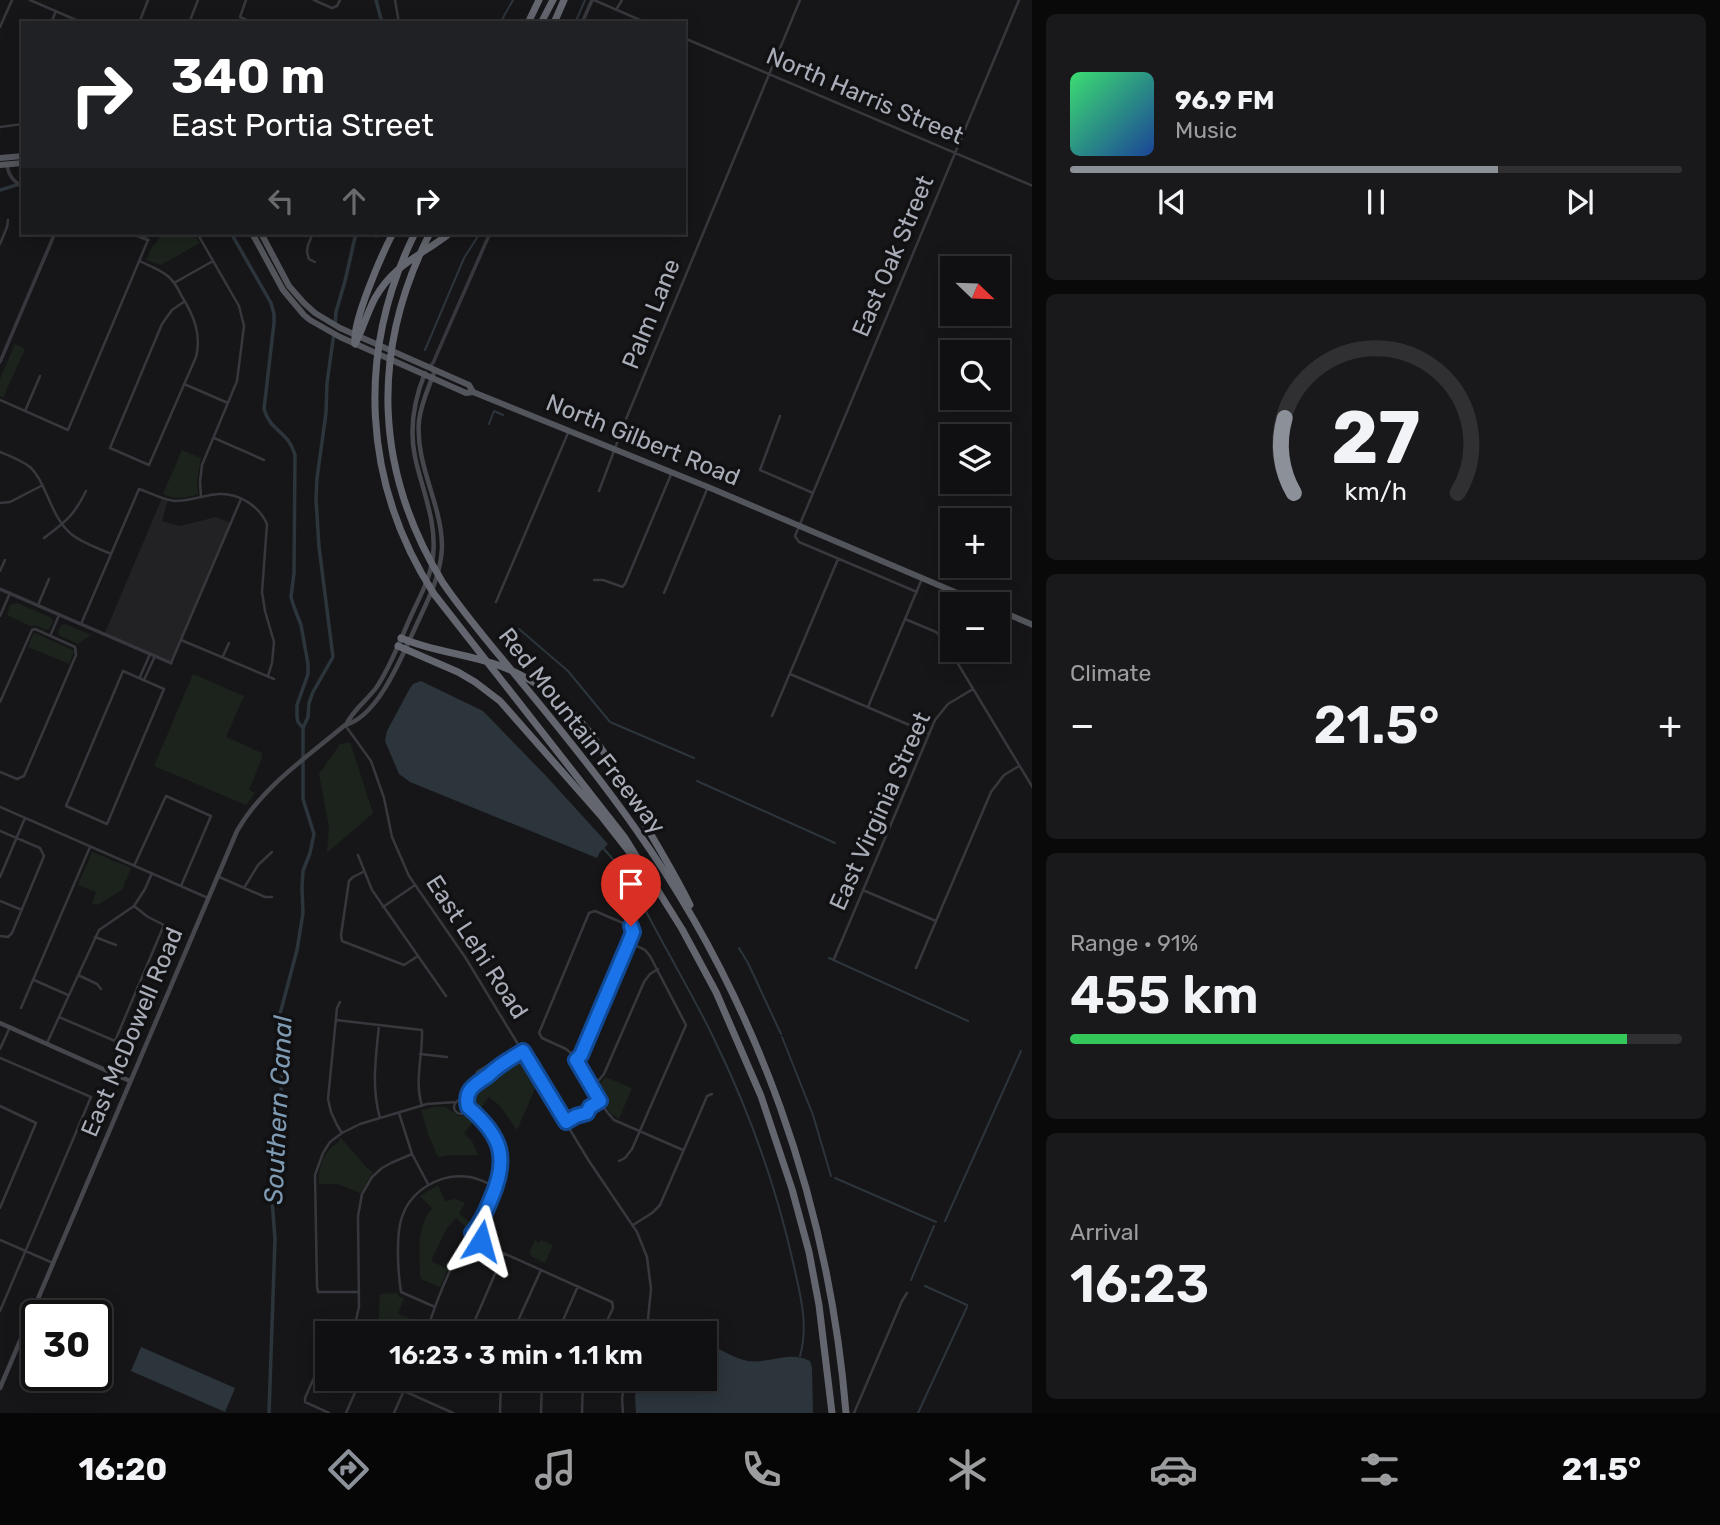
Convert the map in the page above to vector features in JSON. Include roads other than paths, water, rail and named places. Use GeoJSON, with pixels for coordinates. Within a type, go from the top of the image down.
{"type":"FeatureCollection","features":[{"type":"Feature","properties":{"kind":"highway"},"geometry":{"type":"LineString","coordinates":[[542,21],[553,0]]}},
{"type":"Feature","properties":{"kind":"highway"},"geometry":{"type":"LineString","coordinates":[[555,21],[564,0]]}},
{"type":"Feature","properties":{"kind":"highway"},"geometry":{"type":"LineString","coordinates":[[527,21],[538,2]]}},
{"type":"Feature","properties":{"kind":"highway"},"geometry":{"type":"LineString","coordinates":[[356,338],[378,263],[392,235]]}},
{"type":"Feature","properties":{"kind":"highway","name":"Red Mountain Freeway"},"geometry":{"type":"LineString","coordinates":[[414,235],[390,292],[375,371],[376,436],[393,512],[422,575],[444,607],[607,813],[682,929],[716,992],[750,1068],[792,1189],[819,1305],[832,1413]]}},
{"type":"Feature","properties":{"kind":"highway","name":"Red Mountain Freeway"},"geometry":{"type":"LineString","coordinates":[[429,235],[403,296],[388,375],[387,410],[392,457],[408,512],[426,552],[452,596],[618,805],[679,894],[710,947],[762,1059],[790,1132],[806,1184],[833,1307],[846,1413]]}},
{"type":"Feature","properties":{"kind":"highway"},"geometry":{"type":"LineString","coordinates":[[356,338],[376,297],[394,272],[447,235]]}},
{"type":"Feature","properties":{"kind":"highway"},"geometry":{"type":"LineString","coordinates":[[403,644],[458,672],[500,701],[602,817],[644,870]]}},
{"type":"Feature","properties":{"kind":"highway"},"geometry":{"type":"LineString","coordinates":[[403,644],[480,659],[500,666],[530,680],[576,716],[600,746],[678,882],[710,947]]}},
{"type":"Feature","properties":{"kind":"main road"},"geometry":{"type":"LineString","coordinates":[[3,162],[21,157]]}},
{"type":"Feature","properties":{"kind":"main road"},"geometry":{"type":"LineString","coordinates":[[3,162],[21,163]]}},
{"type":"Feature","properties":{"kind":"main road","name":"North Gilbert Road"},"geometry":{"type":"LineString","coordinates":[[253,235],[277,282],[304,315],[340,337],[368,340],[432,367],[469,386],[472,392]]}},
{"type":"Feature","properties":{"kind":"main road","name":"North Gilbert Road"},"geometry":{"type":"LineString","coordinates":[[262,235],[289,286],[304,303],[356,338],[367,349],[466,393],[472,392],[673,472],[955,592]]}},
{"type":"Feature","properties":{"kind":"main road","name":"East McDowell Road"},"geometry":{"type":"LineString","coordinates":[[0,1388],[237,831],[269,788],[345,725],[354,723],[381,694],[394,673],[432,564],[433,532],[412,435],[413,412],[424,375],[432,367]]}},
{"type":"Feature","properties":{"kind":"main road","name":"East McDowell Road"},"geometry":{"type":"LineString","coordinates":[[403,644],[422,612],[438,575],[442,544],[438,515],[422,455],[419,429],[421,412],[432,378],[432,367]]}},
{"type":"Feature","properties":{"kind":"main road"},"geometry":{"type":"LineString","coordinates":[[1010,615],[1032,625]]}},
{"type":"Feature","properties":{"kind":"main road"},"geometry":{"type":"LineString","coordinates":[[0,1023],[130,1081]]}},
{"type":"Feature","properties":{"kind":"street"},"geometry":{"type":"LineString","coordinates":[[0,27],[12,0]]}},
{"type":"Feature","properties":{"kind":"street"},"geometry":{"type":"LineString","coordinates":[[30,0],[78,21]]}},
{"type":"Feature","properties":{"kind":"street"},"geometry":{"type":"LineString","coordinates":[[140,21],[148,0]]}},
{"type":"Feature","properties":{"kind":"street"},"geometry":{"type":"LineString","coordinates":[[191,21],[198,0]]}},
{"type":"Feature","properties":{"kind":"street"},"geometry":{"type":"LineString","coordinates":[[246,0],[240,17],[249,21]]}},
{"type":"Feature","properties":{"kind":"street"},"geometry":{"type":"LineString","coordinates":[[314,0],[332,8],[335,8],[340,0]]}},
{"type":"Feature","properties":{"kind":"street"},"geometry":{"type":"LineString","coordinates":[[395,0],[399,21]]}},
{"type":"Feature","properties":{"kind":"street"},"geometry":{"type":"LineString","coordinates":[[583,21],[593,0],[642,21]]}},
{"type":"Feature","properties":{"kind":"street"},"geometry":{"type":"LineString","coordinates":[[616,10],[622,0]]}},
{"type":"Feature","properties":{"kind":"street","name":"Palm Lane"},"geometry":{"type":"LineString","coordinates":[[599,491],[800,0]]}},
{"type":"Feature","properties":{"kind":"street","name":"East Oak Street"},"geometry":{"type":"LineString","coordinates":[[799,526],[1019,0]]}},
{"type":"Feature","properties":{"kind":"street"},"geometry":{"type":"LineString","coordinates":[[52,21],[56,11]]}},
{"type":"Feature","properties":{"kind":"street","name":"North Harris Street"},"geometry":{"type":"LineString","coordinates":[[686,39],[1032,186]]}},
{"type":"Feature","properties":{"kind":"street"},"geometry":{"type":"LineString","coordinates":[[0,127],[21,124]]}},
{"type":"Feature","properties":{"kind":"street"},"geometry":{"type":"LineString","coordinates":[[3,162],[13,181],[21,186]]}},
{"type":"Feature","properties":{"kind":"street"},"geometry":{"type":"LineString","coordinates":[[0,244],[8,220]]}},
{"type":"Feature","properties":{"kind":"street"},"geometry":{"type":"LineString","coordinates":[[0,362],[54,235]]}},
{"type":"Feature","properties":{"kind":"street"},"geometry":{"type":"LineString","coordinates":[[0,400],[68,430],[148,240],[136,235]]}},
{"type":"Feature","properties":{"kind":"street"},"geometry":{"type":"LineString","coordinates":[[198,235],[239,306],[244,326],[237,381],[202,464],[201,497]]}},
{"type":"Feature","properties":{"kind":"street"},"geometry":{"type":"LineString","coordinates":[[312,235],[307,252],[309,259],[315,262]]}},
{"type":"Feature","properties":{"kind":"street","name":"East McDowell Road"},"geometry":{"type":"LineString","coordinates":[[432,367],[489,235]]}},
{"type":"Feature","properties":{"kind":"street"},"geometry":{"type":"LineString","coordinates":[[139,261],[162,272],[174,283],[186,301],[195,318],[198,349],[149,465],[110,448],[162,324],[172,310],[186,301]]}},
{"type":"Feature","properties":{"kind":"street"},"geometry":{"type":"LineString","coordinates":[[174,283],[213,261]]}},
{"type":"Feature","properties":{"kind":"street"},"geometry":{"type":"LineString","coordinates":[[24,411],[40,376]]}},
{"type":"Feature","properties":{"kind":"street"},"geometry":{"type":"LineString","coordinates":[[184,384],[228,403]]}},
{"type":"Feature","properties":{"kind":"street"},"geometry":{"type":"LineString","coordinates":[[780,416],[760,470],[813,493]]}},
{"type":"Feature","properties":{"kind":"street"},"geometry":{"type":"LineString","coordinates":[[496,602],[569,430]]}},
{"type":"Feature","properties":{"kind":"street"},"geometry":{"type":"LineString","coordinates":[[214,438],[264,460]]}},
{"type":"Feature","properties":{"kind":"street"},"geometry":{"type":"LineString","coordinates":[[0,452],[21,461],[33,471],[56,516],[71,534],[111,554]]}},
{"type":"Feature","properties":{"kind":"street"},"geometry":{"type":"LineString","coordinates":[[33,471],[37,467]]}},
{"type":"Feature","properties":{"kind":"street"},"geometry":{"type":"LineString","coordinates":[[594,580],[603,580],[622,587],[673,472]]}},
{"type":"Feature","properties":{"kind":"street"},"geometry":{"type":"LineString","coordinates":[[0,503],[10,502],[41,486]]}},
{"type":"Feature","properties":{"kind":"street"},"geometry":{"type":"LineString","coordinates":[[664,593],[708,487]]}},
{"type":"Feature","properties":{"kind":"street"},"geometry":{"type":"LineString","coordinates":[[81,624],[139,489],[168,500],[182,501],[220,494],[241,499],[255,506],[267,524],[262,592],[274,642],[268,676]]}},
{"type":"Feature","properties":{"kind":"street"},"geometry":{"type":"LineString","coordinates":[[44,538],[76,511],[86,491]]}},
{"type":"Feature","properties":{"kind":"street"},"geometry":{"type":"LineString","coordinates":[[0,589],[171,663],[241,499]]}},
{"type":"Feature","properties":{"kind":"street"},"geometry":{"type":"LineString","coordinates":[[799,526],[795,536],[799,542],[917,592]]}},
{"type":"Feature","properties":{"kind":"street"},"geometry":{"type":"LineString","coordinates":[[772,716],[838,558]]}},
{"type":"Feature","properties":{"kind":"street"},"geometry":{"type":"LineString","coordinates":[[0,571],[5,560]]}},
{"type":"Feature","properties":{"kind":"street"},"geometry":{"type":"LineString","coordinates":[[867,708],[923,578]]}},
{"type":"Feature","properties":{"kind":"street"},"geometry":{"type":"LineString","coordinates":[[37,605],[49,579]]}},
{"type":"Feature","properties":{"kind":"street"},"geometry":{"type":"LineString","coordinates":[[0,616],[10,593]]}},
{"type":"Feature","properties":{"kind":"street"},"geometry":{"type":"LineString","coordinates":[[51,635],[59,615]]}},
{"type":"Feature","properties":{"kind":"street"},"geometry":{"type":"LineString","coordinates":[[905,619],[932,629],[940,635],[1032,788]]}},
{"type":"Feature","properties":{"kind":"street"},"geometry":{"type":"LineString","coordinates":[[0,702],[32,630],[51,635],[75,647],[77,651],[24,776],[17,779],[0,772]]}},
{"type":"Feature","properties":{"kind":"street"},"geometry":{"type":"LineString","coordinates":[[181,640],[274,679]]}},
{"type":"Feature","properties":{"kind":"street"},"geometry":{"type":"LineString","coordinates":[[223,657],[229,643]]}},
{"type":"Feature","properties":{"kind":"street"},"geometry":{"type":"LineString","coordinates":[[140,678],[152,655]]}},
{"type":"Feature","properties":{"kind":"street"},"geometry":{"type":"LineString","coordinates":[[144,680],[146,669]]}},
{"type":"Feature","properties":{"kind":"street"},"geometry":{"type":"LineString","coordinates":[[123,671],[140,678],[164,689],[107,824],[66,806],[123,671]]}},
{"type":"Feature","properties":{"kind":"street"},"geometry":{"type":"LineString","coordinates":[[790,674],[929,734]]}},
{"type":"Feature","properties":{"kind":"street","name":"East Virginia Street"},"geometry":{"type":"LineString","coordinates":[[834,960],[935,720],[948,704],[973,689]]}},
{"type":"Feature","properties":{"kind":"street","name":"East Lehi Road"},"geometry":{"type":"LineString","coordinates":[[345,725],[372,761],[384,797],[392,837],[415,885],[465,957],[643,1245],[651,1289],[647,1321]]}},
{"type":"Feature","properties":{"kind":"street"},"geometry":{"type":"LineString","coordinates":[[916,968],[991,792],[1004,775],[1019,766]]}},
{"type":"Feature","properties":{"kind":"street"},"geometry":{"type":"LineString","coordinates":[[134,866],[166,796],[211,816],[181,886]]}},
{"type":"Feature","properties":{"kind":"street"},"geometry":{"type":"LineString","coordinates":[[0,807],[208,898]]}},
{"type":"Feature","properties":{"kind":"street"},"geometry":{"type":"LineString","coordinates":[[0,877],[25,818]]}},
{"type":"Feature","properties":{"kind":"street"},"geometry":{"type":"LineString","coordinates":[[0,831],[40,848],[44,856],[12,933],[8,937],[0,936]]}},
{"type":"Feature","properties":{"kind":"street"},"geometry":{"type":"LineString","coordinates":[[21,1008],[90,847]]}},
{"type":"Feature","properties":{"kind":"street"},"geometry":{"type":"LineString","coordinates":[[244,888],[258,865],[272,852]]}},
{"type":"Feature","properties":{"kind":"street"},"geometry":{"type":"LineString","coordinates":[[358,855],[372,890],[446,996]]}},
{"type":"Feature","properties":{"kind":"street"},"geometry":{"type":"LineString","coordinates":[[363,872],[349,881],[342,941],[404,965],[418,956]]}},
{"type":"Feature","properties":{"kind":"street"},"geometry":{"type":"LineString","coordinates":[[47,1043],[99,930],[134,906],[152,873]]}},
{"type":"Feature","properties":{"kind":"street"},"geometry":{"type":"LineString","coordinates":[[217,877],[265,897],[272,897]]}},
{"type":"Feature","properties":{"kind":"street"},"geometry":{"type":"LineString","coordinates":[[383,907],[415,885]]}},
{"type":"Feature","properties":{"kind":"street"},"geometry":{"type":"LineString","coordinates":[[863,891],[936,921]]}},
{"type":"Feature","properties":{"kind":"street"},"geometry":{"type":"LineString","coordinates":[[0,901],[22,910]]}},
{"type":"Feature","properties":{"kind":"street"},"geometry":{"type":"LineString","coordinates":[[59,1017],[115,1041],[164,925],[134,906]]}},
{"type":"Feature","properties":{"kind":"street"},"geometry":{"type":"LineString","coordinates":[[576,1060],[581,1055],[633,932],[631,926],[595,911],[589,912],[539,1032],[542,1038],[566,1049],[576,1060],[614,1120],[683,1150]]}},
{"type":"Feature","properties":{"kind":"street"},"geometry":{"type":"LineString","coordinates":[[95,937],[116,945]]}},
{"type":"Feature","properties":{"kind":"street"},"geometry":{"type":"LineString","coordinates":[[619,1161],[630,1153],[686,1022],[650,956],[645,950],[629,942]]}},
{"type":"Feature","properties":{"kind":"street"},"geometry":{"type":"LineString","coordinates":[[590,1085],[602,1078],[644,982],[657,969]]}},
{"type":"Feature","properties":{"kind":"street"},"geometry":{"type":"LineString","coordinates":[[78,975],[97,984],[101,989]]}},
{"type":"Feature","properties":{"kind":"street"},"geometry":{"type":"LineString","coordinates":[[34,980],[68,995]]}},
{"type":"Feature","properties":{"kind":"street"},"geometry":{"type":"LineString","coordinates":[[340,1002],[337,1009],[328,1099],[331,1112],[342,1133]]}},
{"type":"Feature","properties":{"kind":"street"},"geometry":{"type":"LineString","coordinates":[[336,1020],[422,1030],[418,1088],[422,1106]]}},
{"type":"Feature","properties":{"kind":"street"},"geometry":{"type":"LineString","coordinates":[[379,1025],[374,1085],[380,1118]]}},
{"type":"Feature","properties":{"kind":"street"},"geometry":{"type":"LineString","coordinates":[[0,1049],[10,1027]]}},
{"type":"Feature","properties":{"kind":"street"},"geometry":{"type":"LineString","coordinates":[[454,1108],[478,1072],[522,1049]]}},
{"type":"Feature","properties":{"kind":"street"},"geometry":{"type":"LineString","coordinates":[[464,1113],[468,1095],[475,1084],[522,1049]]}},
{"type":"Feature","properties":{"kind":"street"},"geometry":{"type":"LineString","coordinates":[[420,1054],[447,1057]]}},
{"type":"Feature","properties":{"kind":"street"},"geometry":{"type":"LineString","coordinates":[[0,1058],[91,1097],[0,1311]]}},
{"type":"Feature","properties":{"kind":"street"},"geometry":{"type":"LineString","coordinates":[[484,1067],[489,1074]]}},
{"type":"Feature","properties":{"kind":"street"},"geometry":{"type":"LineString","coordinates":[[633,1226],[660,1205],[707,1096],[712,1094]]}},
{"type":"Feature","properties":{"kind":"street"},"geometry":{"type":"LineString","coordinates":[[359,1292],[318,1292],[316,1174],[323,1153],[331,1142],[354,1126],[422,1106],[458,1101],[467,1105],[490,1129],[499,1148],[501,1168],[482,1219],[459,1252],[431,1321]]}},
{"type":"Feature","properties":{"kind":"street"},"geometry":{"type":"LineString","coordinates":[[566,1122],[576,1116],[580,1109],[600,1101]]}},
{"type":"Feature","properties":{"kind":"street"},"geometry":{"type":"LineString","coordinates":[[444,1103],[458,1113],[477,1115]]}},
{"type":"Feature","properties":{"kind":"street"},"geometry":{"type":"LineString","coordinates":[[0,1106],[36,1123],[0,1208]]}},
{"type":"Feature","properties":{"kind":"street"},"geometry":{"type":"LineString","coordinates":[[399,1112],[412,1154],[429,1185]]}},
{"type":"Feature","properties":{"kind":"street"},"geometry":{"type":"LineString","coordinates":[[355,1321],[359,1292],[358,1216],[362,1194],[372,1177],[382,1168],[412,1154]]}},
{"type":"Feature","properties":{"kind":"street"},"geometry":{"type":"LineString","coordinates":[[435,1307],[401,1292],[399,1235],[402,1219],[411,1200],[429,1185],[445,1178],[474,1178],[496,1187]]}},
{"type":"Feature","properties":{"kind":"street"},"geometry":{"type":"LineString","coordinates":[[472,1233],[485,1244],[503,1253],[610,1301],[613,1308],[607,1321]]}},
{"type":"Feature","properties":{"kind":"street"},"geometry":{"type":"LineString","coordinates":[[0,1240],[53,1263]]}},
{"type":"Feature","properties":{"kind":"street"},"geometry":{"type":"LineString","coordinates":[[474,1321],[503,1253]]}},
{"type":"Feature","properties":{"kind":"street"},"geometry":{"type":"LineString","coordinates":[[518,1321],[541,1270]]}},
{"type":"Feature","properties":{"kind":"street"},"geometry":{"type":"LineString","coordinates":[[563,1321],[578,1286]]}},
{"type":"Feature","properties":{"kind":"street"},"geometry":{"type":"LineString","coordinates":[[854,1413],[907,1293]]}},
{"type":"Feature","properties":{"kind":"street"},"geometry":{"type":"LineString","coordinates":[[315,1376],[305,1402],[329,1413]]}},
{"type":"Feature","properties":{"kind":"street"},"geometry":{"type":"LineString","coordinates":[[346,1413],[356,1391]]}},
{"type":"Feature","properties":{"kind":"street"},"geometry":{"type":"LineString","coordinates":[[394,1413],[404,1391],[453,1413]]}},
{"type":"Feature","properties":{"kind":"street"},"geometry":{"type":"LineString","coordinates":[[500,1413],[501,1391]]}},
{"type":"Feature","properties":{"kind":"street"},"geometry":{"type":"LineString","coordinates":[[541,1413],[542,1391]]}},
{"type":"Feature","properties":{"kind":"street"},"geometry":{"type":"LineString","coordinates":[[582,1413],[583,1391]]}},
{"type":"Feature","properties":{"kind":"street"},"geometry":{"type":"LineString","coordinates":[[623,1391],[623,1413]]}},
{"type":"Feature","properties":{"kind":"waterway"},"geometry":{"type":"LineString","coordinates":[[376,0],[381,21]]}},
{"type":"Feature","properties":{"kind":"waterway"},"geometry":{"type":"LineString","coordinates":[[501,21],[513,0]]}},
{"type":"Feature","properties":{"kind":"waterway"},"geometry":{"type":"LineString","coordinates":[[576,21],[585,0]]}},
{"type":"Feature","properties":{"kind":"waterway"},"geometry":{"type":"LineString","coordinates":[[0,190],[21,184]]}},
{"type":"Feature","properties":{"kind":"waterway"},"geometry":{"type":"LineString","coordinates":[[232,235],[271,303],[274,323],[264,409],[295,455],[294,573],[291,597],[301,625],[308,664],[308,674],[297,705],[298,722],[303,728]]}},
{"type":"Feature","properties":{"kind":"waterway"},"geometry":{"type":"LineString","coordinates":[[335,325],[356,235]]}},
{"type":"Feature","properties":{"kind":"waterway"},"geometry":{"type":"LineString","coordinates":[[425,350],[464,258],[479,235]]}},
{"type":"Feature","properties":{"kind":"waterway","name":"Southern Canal"},"geometry":{"type":"LineString","coordinates":[[269,1413],[275,1239],[271,1167],[279,1132],[282,1074],[280,1014],[297,950],[303,913],[303,871],[314,834],[303,799],[303,728],[313,692],[333,657],[319,547],[316,499],[334,333]]}},
{"type":"Feature","properties":{"kind":"waterway"},"geometry":{"type":"LineString","coordinates":[[489,424],[494,411],[503,415]]}},
{"type":"Feature","properties":{"kind":"waterway"},"geometry":{"type":"LineString","coordinates":[[519,629],[568,671],[610,722],[694,758]]}},
{"type":"Feature","properties":{"kind":"waterway"},"geometry":{"type":"LineString","coordinates":[[697,781],[835,843]]}},
{"type":"Feature","properties":{"kind":"waterway"},"geometry":{"type":"LineString","coordinates":[[603,848],[631,884],[692,996],[710,1030],[750,1122],[778,1205],[803,1309],[804,1332],[800,1356]]}},
{"type":"Feature","properties":{"kind":"waterway"},"geometry":{"type":"LineString","coordinates":[[739,948],[781,1034]]}},
{"type":"Feature","properties":{"kind":"waterway"},"geometry":{"type":"LineString","coordinates":[[829,958],[968,1021]]}},
{"type":"Feature","properties":{"kind":"waterway"},"geometry":{"type":"LineString","coordinates":[[782,1037],[813,1115],[831,1176]]}},
{"type":"Feature","properties":{"kind":"waterway"},"geometry":{"type":"LineString","coordinates":[[945,1221],[1021,1051]]}},
{"type":"Feature","properties":{"kind":"waterway"},"geometry":{"type":"LineString","coordinates":[[835,1178],[936,1222]]}},
{"type":"Feature","properties":{"kind":"waterway"},"geometry":{"type":"LineString","coordinates":[[911,1280],[934,1226]]}},
{"type":"Feature","properties":{"kind":"waterway"},"geometry":{"type":"LineString","coordinates":[[925,1286],[967,1305]]}},
{"type":"Feature","properties":{"kind":"waterway"},"geometry":{"type":"LineString","coordinates":[[918,1413],[967,1307]]}}]}
